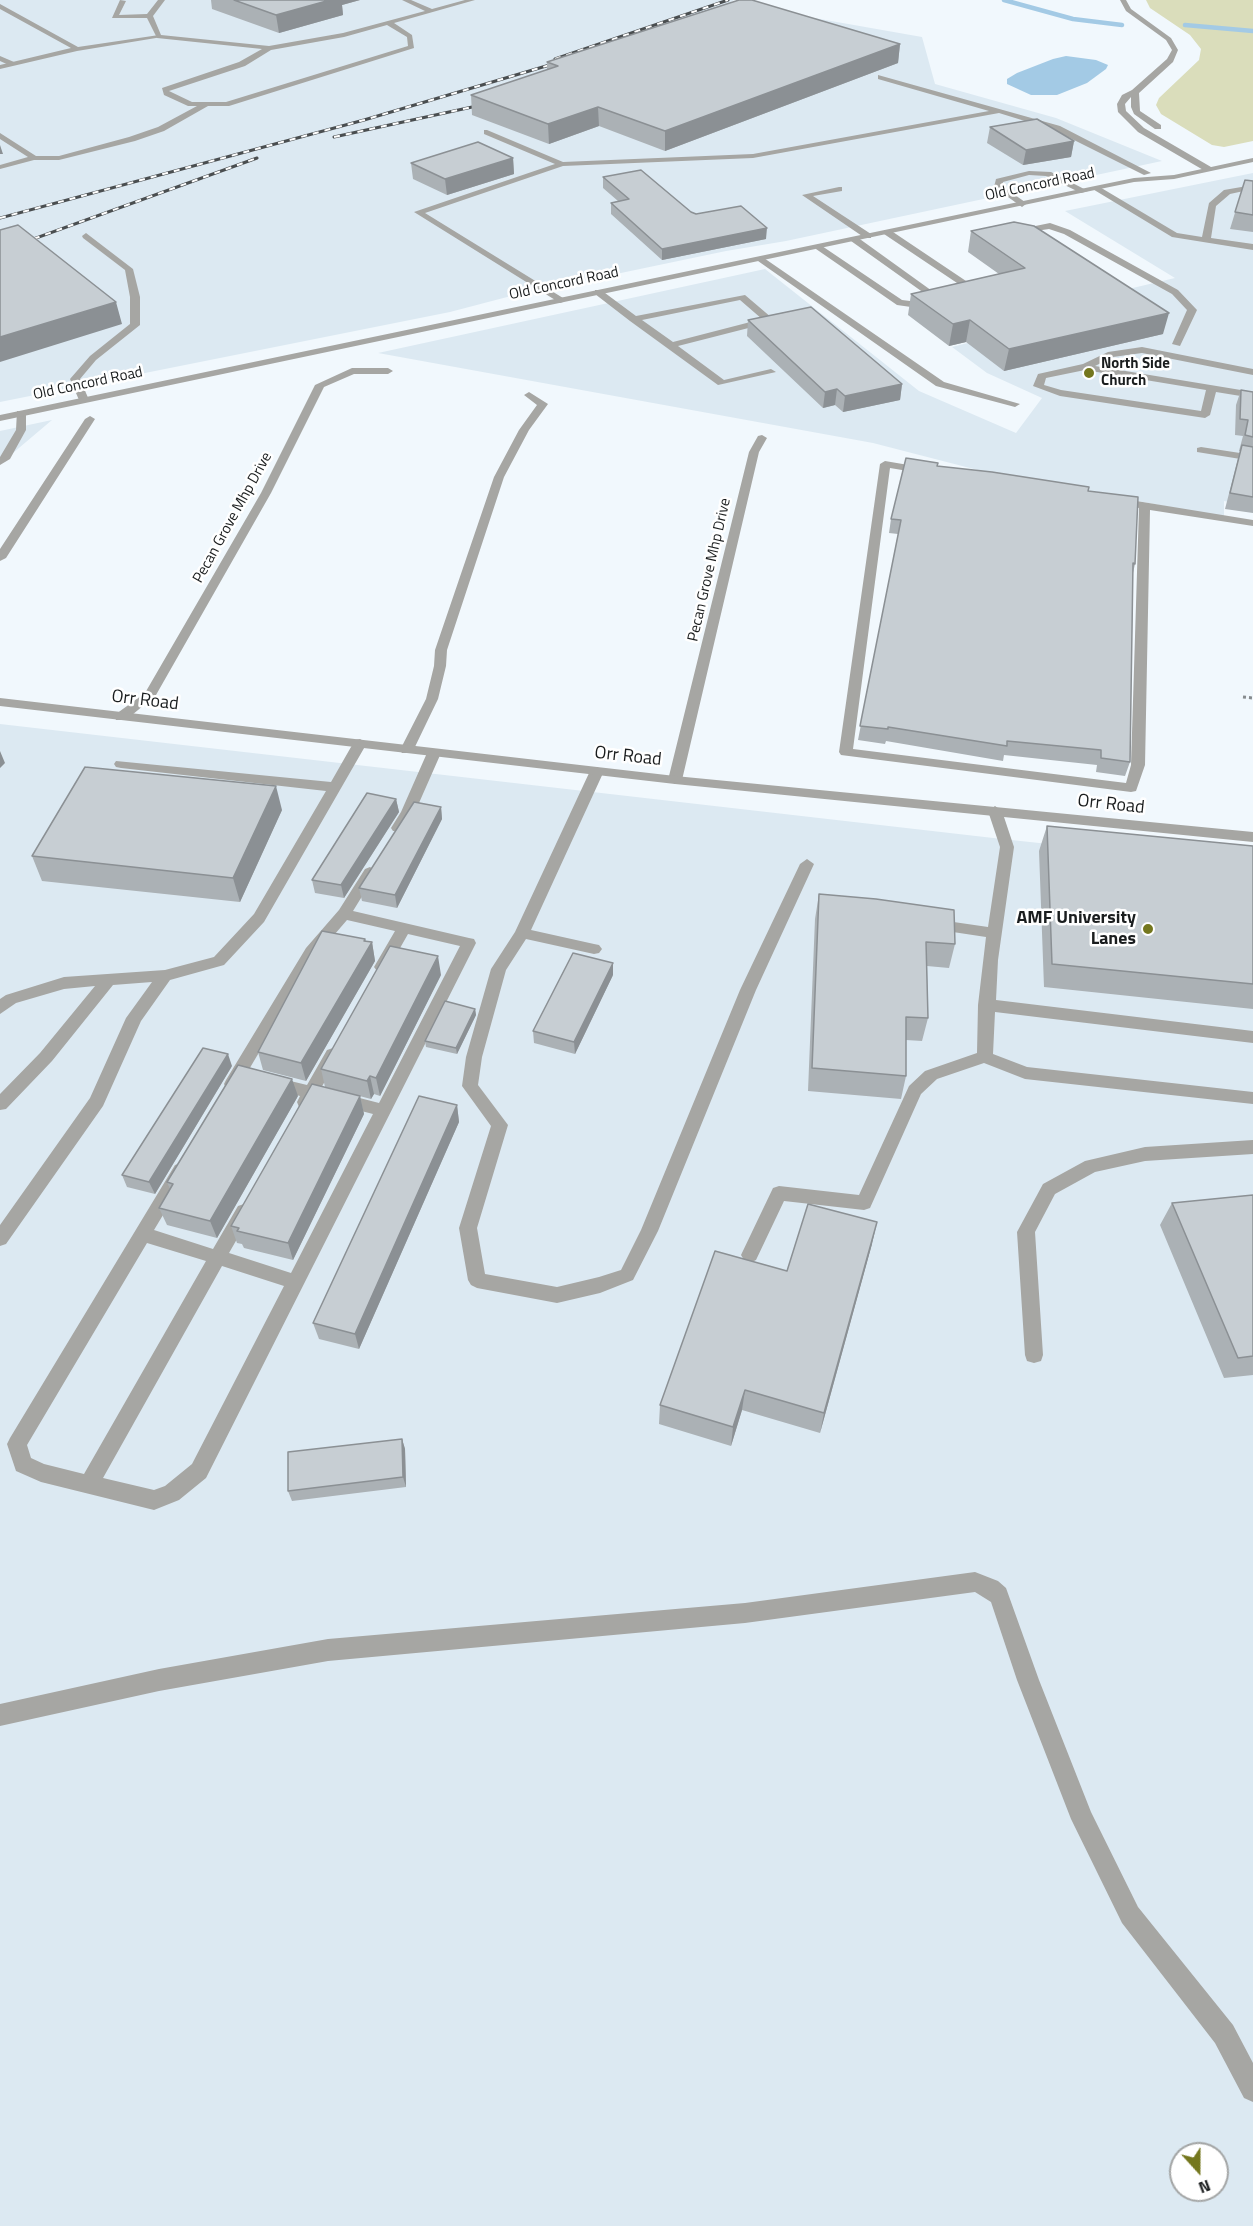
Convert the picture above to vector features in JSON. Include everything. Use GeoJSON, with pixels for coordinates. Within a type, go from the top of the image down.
{"type":"FeatureCollection","features":[{"type":"Feature","properties":{"kind":"street"},"geometry":{"type":"LineString","coordinates":[[7,0],[0,4],[77,49]]}},
{"type":"Feature","properties":{"kind":"street"},"geometry":{"type":"LineString","coordinates":[[159,37],[150,16],[162,0]]}},
{"type":"Feature","properties":{"kind":"street"},"geometry":{"type":"LineString","coordinates":[[405,0],[431,11]]}},
{"type":"Feature","properties":{"kind":"street"},"geometry":{"type":"LineString","coordinates":[[0,67],[77,49],[159,37],[269,48],[313,42],[472,0]]}},
{"type":"Feature","properties":{"kind":"street"},"geometry":{"type":"LineString","coordinates":[[1123,0],[1127,9],[1168,38],[1175,48],[1173,57],[1135,92],[1126,96],[1122,101],[1122,110],[1126,118],[1139,129],[1208,170]]}},
{"type":"Feature","properties":{"kind":"street"},"geometry":{"type":"LineString","coordinates":[[123,1],[114,17],[150,16]]}},
{"type":"Feature","properties":{"kind":"street"},"geometry":{"type":"LineString","coordinates":[[269,48],[242,64],[165,90],[191,104],[226,104],[412,47],[410,36],[388,23]]}},
{"type":"Feature","properties":{"kind":"street"},"geometry":{"type":"LineString","coordinates":[[0,58],[11,64]]}},
{"type":"Feature","properties":{"kind":"street"},"geometry":{"type":"LineString","coordinates":[[881,77],[1057,128],[1147,173]]}},
{"type":"Feature","properties":{"kind":"street"},"geometry":{"type":"LineString","coordinates":[[1135,92],[1137,112],[1167,133]]}},
{"type":"Feature","properties":{"kind":"street"},"geometry":{"type":"LineString","coordinates":[[0,167],[34,158],[59,158],[132,139],[161,129],[206,105]]}},
{"type":"Feature","properties":{"kind":"street"},"geometry":{"type":"LineString","coordinates":[[560,300],[418,212],[562,164],[753,156],[1000,111]]}},
{"type":"Feature","properties":{"kind":"street"},"geometry":{"type":"LineString","coordinates":[[487,132],[562,164]]}},
{"type":"Feature","properties":{"kind":"street"},"geometry":{"type":"LineString","coordinates":[[0,135],[34,158]]}},
{"type":"Feature","properties":{"kind":"street"},"geometry":{"type":"LineString","coordinates":[[1185,165],[1253,150]]}},
{"type":"Feature","properties":{"kind":"street"},"geometry":{"type":"LineString","coordinates":[[1215,158],[1224,166]]}},
{"type":"Feature","properties":{"kind":"street","name":"Old Concord Road"},"geometry":{"type":"LineString","coordinates":[[0,418],[1095,188],[1134,180],[1164,178],[1253,160]]}},
{"type":"Feature","properties":{"kind":"street","name":"Old Concord Road"},"geometry":{"type":"LineString","coordinates":[[1134,180],[1147,173],[1175,167]]}},
{"type":"Feature","properties":{"kind":"street"},"geometry":{"type":"LineString","coordinates":[[1022,204],[998,187],[999,181],[1029,173],[1048,174],[1084,191]]}},
{"type":"Feature","properties":{"kind":"street"},"geometry":{"type":"LineString","coordinates":[[1206,240],[1212,205],[1227,192],[1253,187]]}},
{"type":"Feature","properties":{"kind":"street"},"geometry":{"type":"LineString","coordinates":[[1095,188],[1175,235],[1253,247]]}},
{"type":"Feature","properties":{"kind":"street"},"geometry":{"type":"LineString","coordinates":[[839,189],[806,195],[868,236]]}},
{"type":"Feature","properties":{"kind":"street"},"geometry":{"type":"LineString","coordinates":[[1007,232],[1050,226],[1067,232],[1175,292],[1192,310],[1177,344]]}},
{"type":"Feature","properties":{"kind":"street"},"geometry":{"type":"LineString","coordinates":[[819,247],[900,303],[918,305],[974,292],[887,232]]}},
{"type":"Feature","properties":{"kind":"street"},"geometry":{"type":"LineString","coordinates":[[84,400],[75,379],[93,358],[135,325],[135,297],[129,269],[86,236]]}},
{"type":"Feature","properties":{"kind":"street"},"geometry":{"type":"LineString","coordinates":[[854,239],[954,298]]}},
{"type":"Feature","properties":{"kind":"street"},"geometry":{"type":"LineString","coordinates":[[761,259],[940,384],[1014,404]]}},
{"type":"Feature","properties":{"kind":"street"},"geometry":{"type":"LineString","coordinates":[[598,292],[722,383],[771,372]]}},
{"type":"Feature","properties":{"kind":"street"},"geometry":{"type":"LineString","coordinates":[[633,319],[742,297],[769,320],[669,346]]}},
{"type":"Feature","properties":{"kind":"street"},"geometry":{"type":"LineString","coordinates":[[1169,330],[1185,359]]}},
{"type":"Feature","properties":{"kind":"street"},"geometry":{"type":"LineString","coordinates":[[1212,388],[1205,415],[1060,393],[1038,386],[1042,376],[1085,367],[1123,351],[1142,350],[1253,372]]}},
{"type":"Feature","properties":{"kind":"street"},"geometry":{"type":"LineString","coordinates":[[1085,367],[1253,395]]}},
{"type":"Feature","properties":{"kind":"street","name":"Pecan Grove Mhp Drive"},"geometry":{"type":"LineString","coordinates":[[122,717],[150,695],[266,493],[320,385],[352,371],[388,371]]}},
{"type":"Feature","properties":{"kind":"street"},"geometry":{"type":"LineString","coordinates":[[408,750],[432,699],[440,666],[441,650],[499,477],[524,430],[543,404],[529,395]]}},
{"type":"Feature","properties":{"kind":"street"},"geometry":{"type":"LineString","coordinates":[[0,462],[6,457],[21,430],[21,413]]}},
{"type":"Feature","properties":{"kind":"street"},"geometry":{"type":"LineString","coordinates":[[0,558],[90,419]]}},
{"type":"Feature","properties":{"kind":"street","name":"Pecan Grove Mhp Drive"},"geometry":{"type":"LineString","coordinates":[[675,780],[754,452],[762,438]]}},
{"type":"Feature","properties":{"kind":"street"},"geometry":{"type":"LineString","coordinates":[[1201,450],[1253,458]]}},
{"type":"Feature","properties":{"kind":"street"},"geometry":{"type":"LineString","coordinates":[[943,474],[885,464],[846,752],[1131,788],[1138,765],[1145,506]]}},
{"type":"Feature","properties":{"kind":"street"},"geometry":{"type":"LineString","coordinates":[[1106,500],[1253,523]]}},
{"type":"Feature","properties":{"kind":"street","name":"Orr Road"},"geometry":{"type":"LineString","coordinates":[[0,702],[675,780],[1253,837]]}},
{"type":"Feature","properties":{"kind":"street"},"geometry":{"type":"LineString","coordinates":[[0,1008],[11,999],[64,983],[165,976],[219,961],[259,918],[360,743]]}},
{"type":"Feature","properties":{"kind":"street"},"geometry":{"type":"LineString","coordinates":[[391,840],[408,812],[434,753]]}},
{"type":"Feature","properties":{"kind":"street"},"geometry":{"type":"LineString","coordinates":[[121,764],[334,787]]}},
{"type":"Feature","properties":{"kind":"street"},"geometry":{"type":"LineString","coordinates":[[597,771],[522,933],[499,969],[474,1057],[470,1086],[500,1125],[468,1228],[477,1280],[557,1295],[600,1285],[627,1275],[649,1231],[747,990],[807,864]]}},
{"type":"Feature","properties":{"kind":"street"},"geometry":{"type":"LineString","coordinates":[[985,1057],[986,1005],[1007,847],[995,811]]}},
{"type":"Feature","properties":{"kind":"street"},"geometry":{"type":"LineString","coordinates":[[220,1104],[311,952],[344,914],[379,858]]}},
{"type":"Feature","properties":{"kind":"street"},"geometry":{"type":"LineString","coordinates":[[190,1154],[17,1444],[23,1464],[41,1473],[154,1500],[172,1493],[199,1472],[469,943],[344,914]]}},
{"type":"Feature","properties":{"kind":"street"},"geometry":{"type":"LineString","coordinates":[[917,922],[994,933]]}},
{"type":"Feature","properties":{"kind":"street"},"geometry":{"type":"LineString","coordinates":[[375,980],[404,928]]}},
{"type":"Feature","properties":{"kind":"street"},"geometry":{"type":"LineString","coordinates":[[522,933],[594,949]]}},
{"type":"Feature","properties":{"kind":"street"},"geometry":{"type":"LineString","coordinates":[[0,1239],[97,1101],[134,1018],[165,976]]}},
{"type":"Feature","properties":{"kind":"street"},"geometry":{"type":"LineString","coordinates":[[0,1104],[46,1057],[109,980]]}},
{"type":"Feature","properties":{"kind":"street"},"geometry":{"type":"LineString","coordinates":[[986,1005],[1253,1037]]}},
{"type":"Feature","properties":{"kind":"street"},"geometry":{"type":"LineString","coordinates":[[299,1113],[340,1041]]}},
{"type":"Feature","properties":{"kind":"street"},"geometry":{"type":"LineString","coordinates":[[750,1255],[779,1193],[864,1203],[915,1090],[931,1075],[985,1057],[1026,1073],[1253,1098]]}},
{"type":"Feature","properties":{"kind":"street"},"geometry":{"type":"LineString","coordinates":[[238,1073],[383,1110]]}},
{"type":"Feature","properties":{"kind":"street"},"geometry":{"type":"LineString","coordinates":[[1034,1356],[1026,1232],[1049,1189],[1091,1166],[1145,1154],[1253,1147]]}},
{"type":"Feature","properties":{"kind":"street"},"geometry":{"type":"LineString","coordinates":[[89,1485],[253,1195]]}},
{"type":"Feature","properties":{"kind":"street"},"geometry":{"type":"LineString","coordinates":[[142,1234],[296,1282]]}},
{"type":"Feature","properties":{"kind":"street"},"geometry":{"type":"LineString","coordinates":[[0,1715],[159,1680],[328,1650],[745,1613],[975,1582],[991,1588],[999,1595],[1028,1680],[1082,1819],[1130,1915],[1224,2034],[1253,2089]]}},
{"type":"Feature","properties":{"kind":"path"},"geometry":{"type":"LineString","coordinates":[[1243,697],[1253,698]]}},
{"type":"Feature","properties":{"kind":"shaded area"},"geometry":{"type":"Polygon","coordinates":[[[0,0],[734,0],[729,3],[922,37],[935,84],[1056,118],[1162,161],[786,241],[726,251],[511,296],[450,312],[0,402],[0,0]]]}},
{"type":"Feature","properties":{"kind":"shaded area"},"geometry":{"type":"Polygon","coordinates":[[[1253,173],[1253,507],[1224,501],[1224,517],[997,475],[873,443],[378,353],[765,269],[919,391],[1016,433],[1042,398],[987,373],[952,347],[983,339],[1048,308],[1175,278],[1065,211],[1253,173]]]}},
{"type":"Feature","properties":{"kind":"shaded area"},"geometry":{"type":"Polygon","coordinates":[[[52,420],[0,464],[0,431],[52,420]]]}},
{"type":"Feature","properties":{"kind":"shaded area"},"geometry":{"type":"Polygon","coordinates":[[[0,724],[1253,866],[1253,2226],[0,2226],[0,724]]]}},
{"type":"Feature","properties":{"kind":"green space"},"geometry":{"type":"Polygon","coordinates":[[[1146,0],[1253,0],[1253,141],[1224,147],[1212,145],[1161,114],[1156,105],[1159,98],[1199,60],[1201,49],[1190,35],[1150,8],[1146,0]]]}},
{"type":"Feature","properties":{"kind":"water"},"geometry":{"type":"Polygon","coordinates":[[[1066,56],[1096,60],[1108,65],[1087,83],[1057,95],[1031,95],[1007,84],[1007,79],[1017,73],[1066,56]]]}},
{"type":"Feature","properties":{"kind":"building"},"geometry":{"type":"Polygon","coordinates":[[[234,0],[330,0],[276,15],[234,0]]]}},
{"type":"Feature","properties":{"kind":"building"},"geometry":{"type":"Polygon","coordinates":[[[739,0],[752,0],[900,44],[665,131],[598,107],[548,124],[471,95],[558,66],[547,62],[739,0]]]}},
{"type":"Feature","properties":{"kind":"building"},"geometry":{"type":"Polygon","coordinates":[[[1037,119],[1074,141],[1026,150],[990,127],[1037,119]]]}},
{"type":"Feature","properties":{"kind":"building"},"geometry":{"type":"Polygon","coordinates":[[[478,142],[513,158],[445,179],[411,163],[478,142]]]}},
{"type":"Feature","properties":{"kind":"building"},"geometry":{"type":"Polygon","coordinates":[[[641,170],[691,212],[696,214],[741,206],[767,228],[662,249],[611,203],[629,199],[603,177],[641,170]]]}},
{"type":"Feature","properties":{"kind":"building"},"geometry":{"type":"Polygon","coordinates":[[[1245,180],[1253,181],[1253,215],[1235,212],[1245,180]]]}},
{"type":"Feature","properties":{"kind":"building"},"geometry":{"type":"Polygon","coordinates":[[[1014,222],[1034,226],[1169,313],[1009,349],[970,320],[953,324],[911,294],[1025,268],[971,231],[1014,222]]]}},
{"type":"Feature","properties":{"kind":"building"},"geometry":{"type":"Polygon","coordinates":[[[18,225],[116,302],[0,337],[0,230],[18,225]]]}},
{"type":"Feature","properties":{"kind":"building"},"geometry":{"type":"Polygon","coordinates":[[[811,307],[902,384],[845,396],[837,389],[825,392],[748,320],[811,307]]]}},
{"type":"Feature","properties":{"kind":"building"},"geometry":{"type":"Polygon","coordinates":[[[1241,390],[1253,392],[1253,437],[1245,435],[1248,420],[1240,419],[1241,390]]]}},
{"type":"Feature","properties":{"kind":"building"},"geometry":{"type":"Polygon","coordinates":[[[1242,445],[1253,447],[1253,497],[1230,493],[1242,445]]]}},
{"type":"Feature","properties":{"kind":"building"},"geometry":{"type":"Polygon","coordinates":[[[906,458],[938,463],[937,466],[992,472],[1089,487],[1088,491],[1138,497],[1135,564],[1133,563],[1130,762],[1101,758],[1101,750],[1007,741],[1007,746],[888,727],[888,729],[860,726],[901,520],[891,519],[906,458]]]}},
{"type":"Feature","properties":{"kind":"building"},"geometry":{"type":"Polygon","coordinates":[[[85,767],[276,786],[233,878],[32,856],[85,767]]]}},
{"type":"Feature","properties":{"kind":"building"},"geometry":{"type":"Polygon","coordinates":[[[367,793],[396,799],[341,885],[312,880],[367,793]]]}},
{"type":"Feature","properties":{"kind":"building"},"geometry":{"type":"Polygon","coordinates":[[[414,802],[441,807],[395,895],[359,888],[414,802]]]}},
{"type":"Feature","properties":{"kind":"building","name":"AMF University Lanes"},"geometry":{"type":"Polygon","coordinates":[[[1047,826],[1253,846],[1253,984],[1052,964],[1047,826]]]}},
{"type":"Feature","properties":{"kind":"building"},"geometry":{"type":"Polygon","coordinates":[[[819,894],[954,910],[955,944],[926,942],[928,1018],[906,1017],[906,1076],[812,1068],[819,894]]]}},
{"type":"Feature","properties":{"kind":"building"},"geometry":{"type":"Polygon","coordinates":[[[322,931],[372,942],[301,1063],[258,1052],[322,931]]]}},
{"type":"Feature","properties":{"kind":"building"},"geometry":{"type":"Polygon","coordinates":[[[390,946],[438,956],[376,1078],[370,1076],[367,1081],[321,1069],[390,946]]]}},
{"type":"Feature","properties":{"kind":"building"},"geometry":{"type":"Polygon","coordinates":[[[573,953],[613,963],[574,1042],[533,1031],[573,953]]]}},
{"type":"Feature","properties":{"kind":"building"},"geometry":{"type":"Polygon","coordinates":[[[445,1001],[475,1009],[456,1048],[425,1041],[445,1001]]]}},
{"type":"Feature","properties":{"kind":"building"},"geometry":{"type":"Polygon","coordinates":[[[203,1048],[228,1054],[149,1182],[122,1175],[203,1048]]]}},
{"type":"Feature","properties":{"kind":"building"},"geometry":{"type":"Polygon","coordinates":[[[238,1065],[292,1079],[210,1221],[159,1208],[173,1184],[167,1182],[238,1065]]]}},
{"type":"Feature","properties":{"kind":"building"},"geometry":{"type":"Polygon","coordinates":[[[312,1084],[360,1096],[288,1243],[237,1231],[239,1228],[231,1226],[312,1084]]]}},
{"type":"Feature","properties":{"kind":"building"},"geometry":{"type":"Polygon","coordinates":[[[419,1096],[457,1105],[355,1334],[313,1323],[419,1096]]]}},
{"type":"Feature","properties":{"kind":"building"},"geometry":{"type":"Polygon","coordinates":[[[1253,1195],[1253,1356],[1238,1358],[1172,1203],[1253,1195]]]}},
{"type":"Feature","properties":{"kind":"building"},"geometry":{"type":"Polygon","coordinates":[[[808,1204],[877,1222],[824,1413],[745,1390],[733,1427],[660,1405],[715,1251],[787,1271],[808,1204]]]}},
{"type":"Feature","properties":{"kind":"building"},"geometry":{"type":"Polygon","coordinates":[[[402,1439],[403,1477],[288,1491],[288,1452],[402,1439]]]}},
{"type":"Feature","properties":{"kind":"waterway"},"geometry":{"type":"LineString","coordinates":[[1004,0],[1073,19],[1122,25]]}},
{"type":"Feature","properties":{"kind":"waterway"},"geometry":{"type":"LineString","coordinates":[[1185,25],[1253,31]]}},
{"type":"Feature","properties":{"kind":"railway"},"geometry":{"type":"LineString","coordinates":[[555,59],[728,0]]}},
{"type":"Feature","properties":{"kind":"railway"},"geometry":{"type":"LineString","coordinates":[[0,218],[364,120],[563,61]]}},
{"type":"Feature","properties":{"kind":"railway"},"geometry":{"type":"LineString","coordinates":[[334,137],[486,104]]}},
{"type":"Feature","properties":{"kind":"railway"},"geometry":{"type":"LineString","coordinates":[[0,251],[257,158]]}},
{"type":"Feature","properties":{"kind":"place","name":"North Side Church"},"geometry":{"type":"Point","coordinates":[1089,373]}},
{"type":"Feature","properties":{"kind":"place","name":"AMF University Lanes"},"geometry":{"type":"Point","coordinates":[1148,929]}}]}
